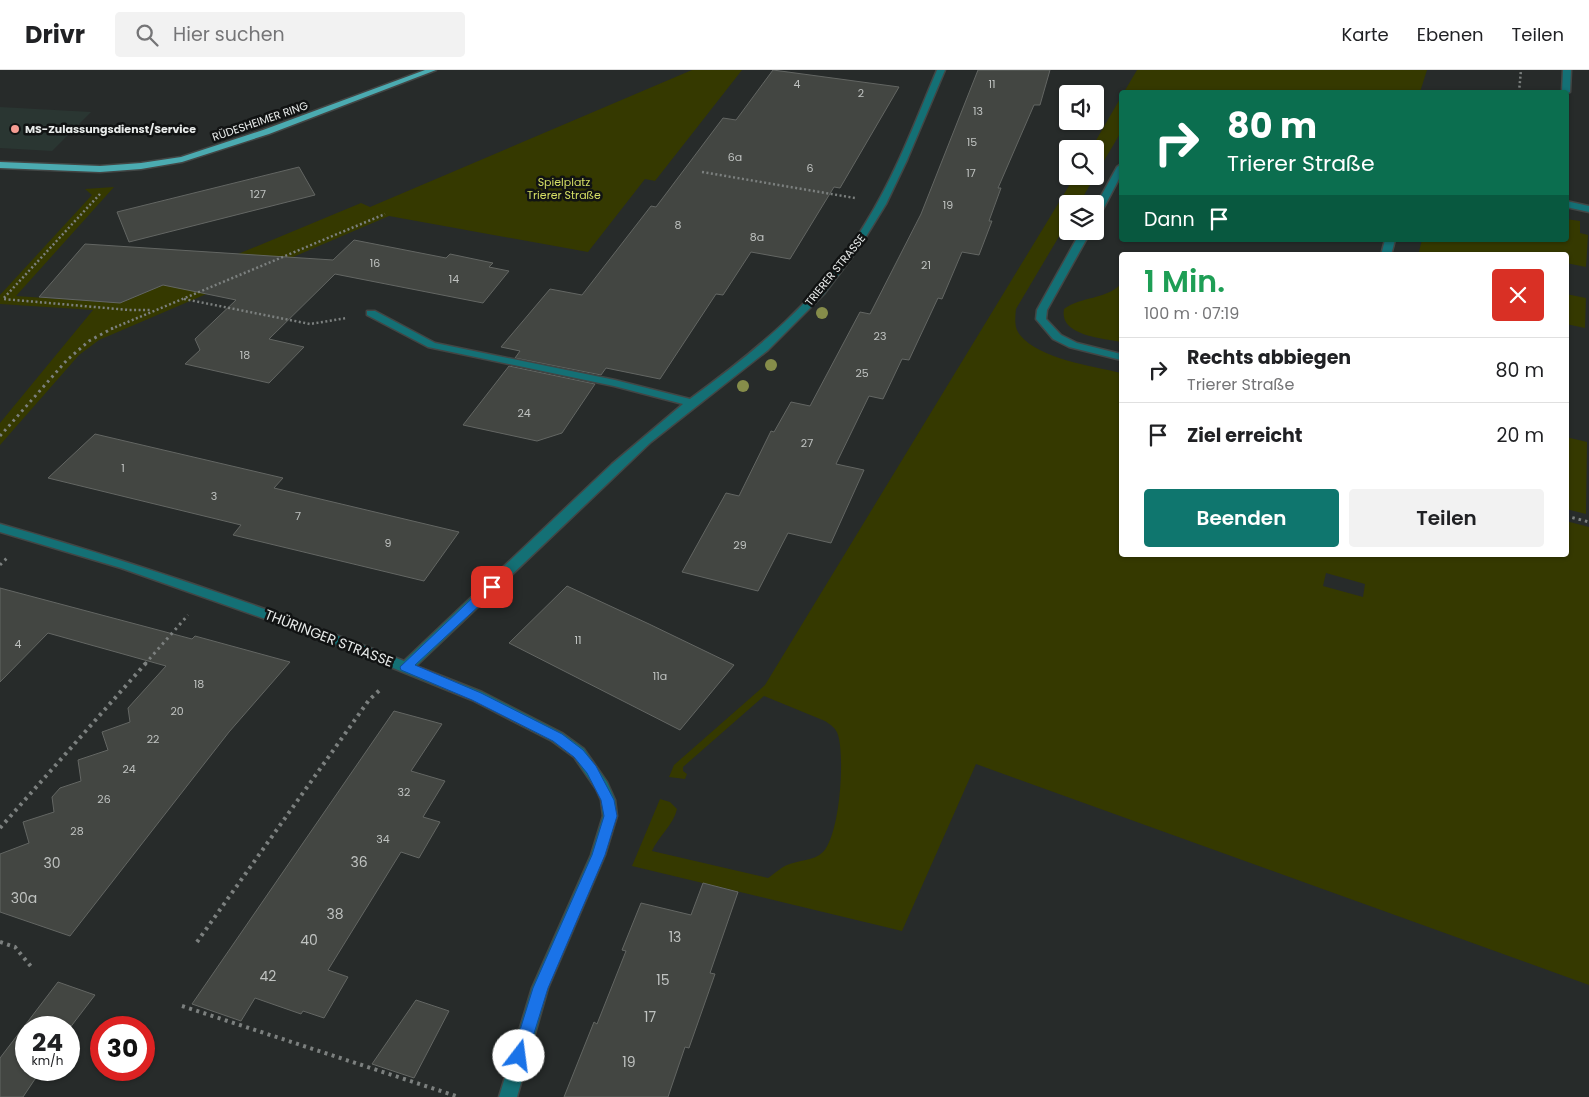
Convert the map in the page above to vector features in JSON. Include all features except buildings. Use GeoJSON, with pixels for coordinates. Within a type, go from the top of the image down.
{"type":"FeatureCollection","features":[{"type":"Feature","properties":{"kind":"main road","name":"RÜDESHEIMER RING"},"geometry":{"type":"LineString","coordinates":[[0,165],[59,169],[123,167],[158,163],[202,153],[275,129],[432,70]]}},
{"type":"Feature","properties":{"kind":"street","name":"TRIERER STRASSE"},"geometry":{"type":"LineString","coordinates":[[406,667],[452,626],[621,462],[691,403],[750,360],[793,319],[855,248],[882,202],[941,70]]}},
{"type":"Feature","properties":{"kind":"street"},"geometry":{"type":"LineString","coordinates":[[1566,90],[1567,70]]}},
{"type":"Feature","properties":{"kind":"street"},"geometry":{"type":"LineString","coordinates":[[1104,198],[1119,171]]}},
{"type":"Feature","properties":{"kind":"street"},"geometry":{"type":"LineString","coordinates":[[1569,205],[1589,209]]}},
{"type":"Feature","properties":{"kind":"street"},"geometry":{"type":"LineString","coordinates":[[1081,240],[1042,310],[1041,319],[1057,337],[1073,345],[1119,356]]}},
{"type":"Feature","properties":{"kind":"street"},"geometry":{"type":"LineString","coordinates":[[371,314],[432,345],[615,383],[691,403]]}},
{"type":"Feature","properties":{"kind":"street","name":"THÜRINGER STRASSE"},"geometry":{"type":"LineString","coordinates":[[0,528],[125,565],[324,634],[477,696],[557,737],[579,753],[592,769],[608,800],[610,816],[606,833],[540,988],[508,1097]]}},
{"type":"Feature","properties":{"kind":"path"},"geometry":{"type":"LineString","coordinates":[[1519,90],[1521,70]]}},
{"type":"Feature","properties":{"kind":"path"},"geometry":{"type":"LineString","coordinates":[[123,167],[3,299],[129,310],[154,310]]}},
{"type":"Feature","properties":{"kind":"path"},"geometry":{"type":"LineString","coordinates":[[702,172],[882,202]]}},
{"type":"Feature","properties":{"kind":"path"},"geometry":{"type":"LineString","coordinates":[[0,436],[67,360],[89,341],[154,310],[385,214]]}},
{"type":"Feature","properties":{"kind":"path"},"geometry":{"type":"LineString","coordinates":[[184,299],[310,324],[371,314]]}},
{"type":"Feature","properties":{"kind":"path"},"geometry":{"type":"LineString","coordinates":[[1569,517],[1589,522]]}},
{"type":"Feature","properties":{"kind":"path"},"geometry":{"type":"LineString","coordinates":[[0,828],[193,609]]}},
{"type":"Feature","properties":{"kind":"path","name":"THÜRINGER STRASSE"},"geometry":{"type":"LineString","coordinates":[[197,942],[368,700],[386,685]]}},
{"type":"Feature","properties":{"kind":"path"},"geometry":{"type":"LineString","coordinates":[[0,942],[15,947],[33,970]]}},
{"type":"Feature","properties":{"kind":"path"},"geometry":{"type":"LineString","coordinates":[[182,1006],[459,1097]]}},
{"type":"Feature","properties":{"kind":"shaded area"},"geometry":{"type":"Polygon","coordinates":[[[0,107],[91,112],[52,151],[0,148],[0,107]]]}},
{"type":"Feature","properties":{"kind":"green space","name":"Spielplatz Trierer Straße"},"geometry":{"type":"Polygon","coordinates":[[[692,70],[742,70],[655,181],[645,179],[588,252],[389,216],[99,340],[79,355],[0,445],[0,423],[93,310],[0,304],[0,295],[92,195],[85,189],[114,187],[16,296],[120,303],[361,203],[370,207],[692,70]]]}},
{"type":"Feature","properties":{"kind":"green space"},"geometry":{"type":"Polygon","coordinates":[[[1137,70],[1427,70],[1421,90],[1125,90],[1137,70]]]}},
{"type":"Feature","properties":{"kind":"green space"},"geometry":{"type":"Polygon","coordinates":[[[1119,100],[1119,135],[1104,161],[1104,140],[1096,140],[1102,130],[1104,130],[1104,126],[1119,100]]]}},
{"type":"Feature","properties":{"kind":"green space"},"geometry":{"type":"Polygon","coordinates":[[[1070,185],[1090,185],[1084,195],[1063,195],[1070,185]]]}},
{"type":"Feature","properties":{"kind":"green space"},"geometry":{"type":"Polygon","coordinates":[[[1059,202],[1059,236],[1016,309],[1015,323],[1020,335],[1040,350],[1067,360],[1119,373],[1119,557],[1569,557],[1569,522],[1589,527],[1589,985],[976,764],[902,931],[632,866],[660,799],[670,802],[677,809],[673,820],[652,851],[768,878],[779,869],[791,863],[811,859],[823,852],[829,843],[837,813],[841,777],[838,735],[835,729],[825,721],[764,696],[683,767],[683,771],[687,774],[685,779],[669,777],[674,765],[765,685],[1059,202]],[[1326,573],[1323,586],[1363,597],[1365,584],[1326,573]]]}},
{"type":"Feature","properties":{"kind":"green space"},"geometry":{"type":"Polygon","coordinates":[[[1569,219],[1580,221],[1580,233],[1588,235],[1586,267],[1569,264],[1569,252],[1419,252],[1421,242],[1569,242],[1569,219]]]}},
{"type":"Feature","properties":{"kind":"green space"},"geometry":{"type":"Polygon","coordinates":[[[1119,286],[1119,342],[1084,334],[1068,325],[1064,318],[1064,309],[1115,289],[1119,286]]]}},
{"type":"Feature","properties":{"kind":"green space"},"geometry":{"type":"Polygon","coordinates":[[[1569,295],[1586,298],[1585,328],[1569,325],[1569,295]]]}},
{"type":"Feature","properties":{"kind":"green space"},"geometry":{"type":"Polygon","coordinates":[[[1569,438],[1587,442],[1586,514],[1569,510],[1569,438]]]}},
{"type":"Feature","properties":{"kind":"place","name":"MS-Zulassungsdienst/Service"},"geometry":{"type":"Point","coordinates":[15,129]}},
{"type":"Feature","properties":{"kind":"route"},"geometry":{"type":"LineString","coordinates":[[492,587],[406,667],[477,696],[557,737],[579,753],[592,769],[602,786],[608,800],[610,816],[598,855],[540,988],[519,1056]]}}]}
